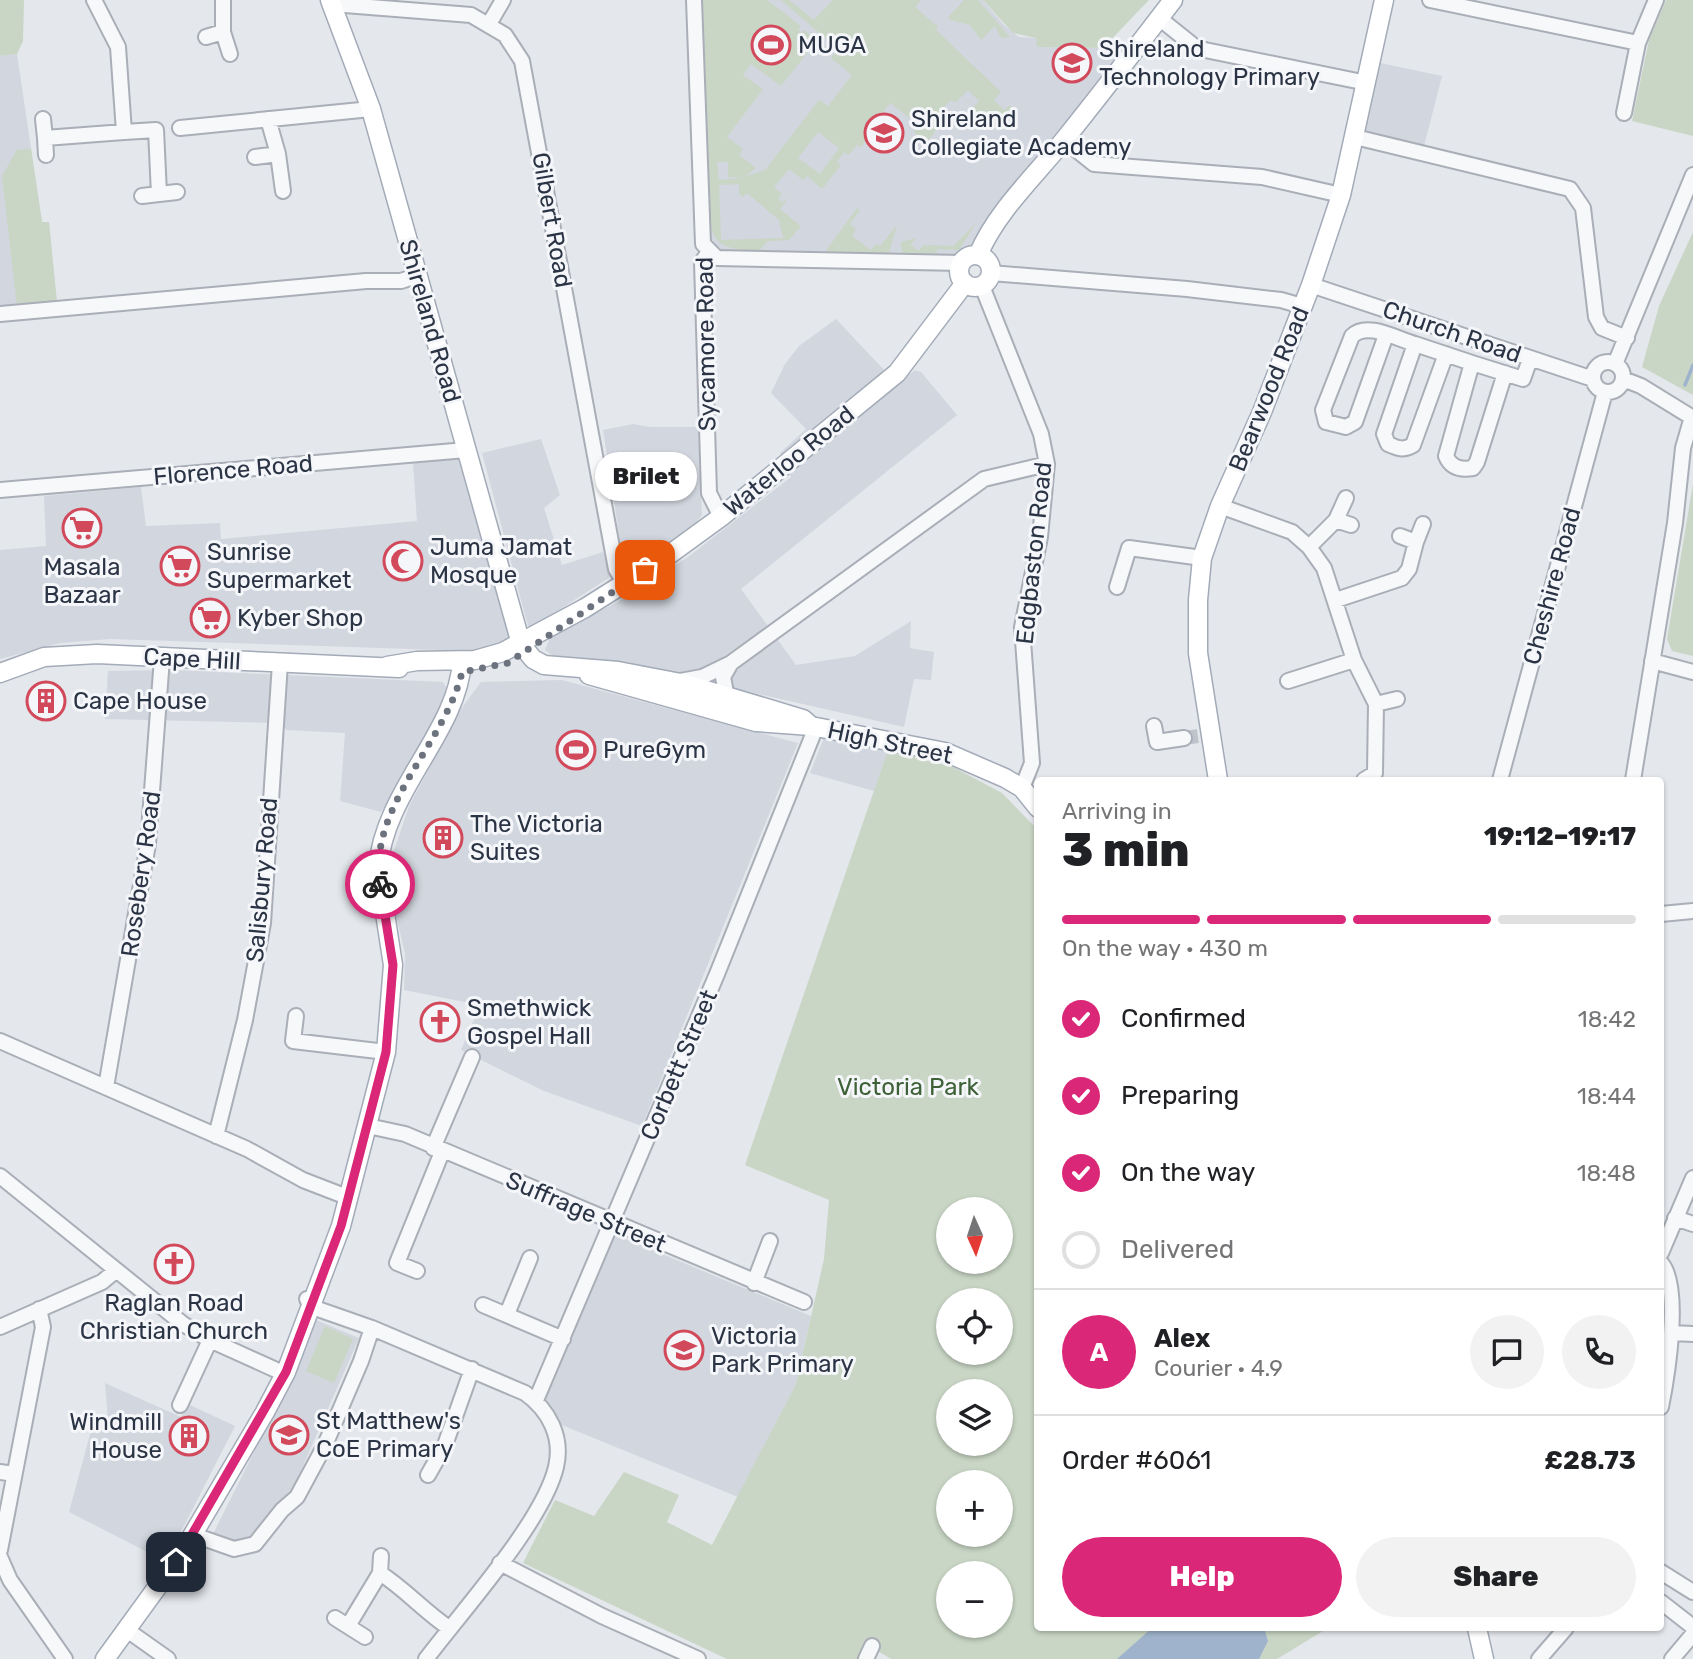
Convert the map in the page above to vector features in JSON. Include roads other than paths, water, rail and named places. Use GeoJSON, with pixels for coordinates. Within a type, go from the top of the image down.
{"type":"FeatureCollection","features":[{"type":"Feature","properties":{"kind":"main road"},"geometry":{"type":"LineString","coordinates":[[970,259],[988,262],[979,281],[960,273],[1016,194],[1064,140],[1173,0]]}},
{"type":"Feature","properties":{"kind":"main road","name":"Bearwood Road"},"geometry":{"type":"LineString","coordinates":[[1217,777],[1198,736],[1198,600],[1202,558],[1220,506],[1262,412],[1311,285],[1341,195],[1384,0]]}},
{"type":"Feature","properties":{"kind":"main road","name":"Shireland Road"},"geometry":{"type":"LineString","coordinates":[[331,2],[371,109],[416,276],[524,648]]}},
{"type":"Feature","properties":{"kind":"main road","name":"Waterloo Road"},"geometry":{"type":"LineString","coordinates":[[524,648],[625,584],[721,517],[897,373],[979,281]]}},
{"type":"Feature","properties":{"kind":"main road"},"geometry":{"type":"LineString","coordinates":[[524,648],[544,665],[618,671],[674,682],[726,706]]}},
{"type":"Feature","properties":{"kind":"main road","name":"Cape Hill"},"geometry":{"type":"LineString","coordinates":[[0,673],[54,655],[97,654],[162,659],[462,666],[488,669],[524,648]]}},
{"type":"Feature","properties":{"kind":"main road"},"geometry":{"type":"LineString","coordinates":[[106,1659],[194,1535],[280,1371],[296,1346],[309,1301],[341,1226],[386,1052],[393,965],[378,868],[379,853],[396,803],[452,701],[462,666]]}},
{"type":"Feature","properties":{"kind":"main road"},"geometry":{"type":"LineString","coordinates":[[577,668],[604,681],[696,705]]}},
{"type":"Feature","properties":{"kind":"main road"},"geometry":{"type":"LineString","coordinates":[[674,682],[693,697],[696,705]]}},
{"type":"Feature","properties":{"kind":"main road"},"geometry":{"type":"LineString","coordinates":[[696,705],[705,698],[726,706]]}},
{"type":"Feature","properties":{"kind":"main road","name":"High Street"},"geometry":{"type":"LineString","coordinates":[[726,706],[803,719],[813,726],[945,751],[976,763],[1022,789],[1034,803]]}},
{"type":"Feature","properties":{"kind":"main road"},"geometry":{"type":"LineString","coordinates":[[280,1371],[293,1325],[309,1301]]}},
{"type":"Feature","properties":{"kind":"main road"},"geometry":{"type":"LineString","coordinates":[[1478,1631],[1484,1659]]}},
{"type":"Feature","properties":{"kind":"street"},"geometry":{"type":"LineString","coordinates":[[94,0],[118,47],[124,132]]}},
{"type":"Feature","properties":{"kind":"street"},"geometry":{"type":"LineString","coordinates":[[223,0],[223,32],[230,54]]}},
{"type":"Feature","properties":{"kind":"street"},"geometry":{"type":"LineString","coordinates":[[489,24],[503,0]]}},
{"type":"Feature","properties":{"kind":"street","name":"Sycamore Road"},"geometry":{"type":"LineString","coordinates":[[694,0],[703,244],[708,253],[702,262],[709,493],[721,517]]}},
{"type":"Feature","properties":{"kind":"street"},"geometry":{"type":"LineString","coordinates":[[1430,0],[1638,43]]}},
{"type":"Feature","properties":{"kind":"street"},"geometry":{"type":"LineString","coordinates":[[1624,113],[1638,43],[1656,0]]}},
{"type":"Feature","properties":{"kind":"street","name":"Gilbert Road"},"geometry":{"type":"LineString","coordinates":[[331,2],[393,4],[471,15],[489,24],[514,45],[522,61],[616,569],[625,584]]}},
{"type":"Feature","properties":{"kind":"street"},"geometry":{"type":"LineString","coordinates":[[1158,19],[1194,46],[1205,50],[1367,83]]}},
{"type":"Feature","properties":{"kind":"street"},"geometry":{"type":"LineString","coordinates":[[206,37],[223,32]]}},
{"type":"Feature","properties":{"kind":"street"},"geometry":{"type":"LineString","coordinates":[[45,138],[371,109]]}},
{"type":"Feature","properties":{"kind":"street"},"geometry":{"type":"LineString","coordinates":[[43,119],[46,155]]}},
{"type":"Feature","properties":{"kind":"street"},"geometry":{"type":"LineString","coordinates":[[268,119],[278,154],[283,191]]}},
{"type":"Feature","properties":{"kind":"street"},"geometry":{"type":"LineString","coordinates":[[159,194],[169,129]]}},
{"type":"Feature","properties":{"kind":"street"},"geometry":{"type":"LineString","coordinates":[[1355,138],[1570,189],[1583,208],[1596,317],[1602,328],[1627,338]]}},
{"type":"Feature","properties":{"kind":"street"},"geometry":{"type":"LineString","coordinates":[[1064,140],[1094,164],[1262,177],[1341,195]]}},
{"type":"Feature","properties":{"kind":"street"},"geometry":{"type":"LineString","coordinates":[[255,157],[278,154]]}},
{"type":"Feature","properties":{"kind":"street"},"geometry":{"type":"LineString","coordinates":[[1615,364],[1693,175]]}},
{"type":"Feature","properties":{"kind":"street"},"geometry":{"type":"LineString","coordinates":[[142,196],[177,192]]}},
{"type":"Feature","properties":{"kind":"street"},"geometry":{"type":"LineString","coordinates":[[708,253],[718,258],[970,259]]}},
{"type":"Feature","properties":{"kind":"street"},"geometry":{"type":"LineString","coordinates":[[0,314],[366,281],[401,281],[416,276]]}},
{"type":"Feature","properties":{"kind":"street"},"geometry":{"type":"LineString","coordinates":[[979,281],[1159,286],[1281,300],[1302,306]]}},
{"type":"Feature","properties":{"kind":"street","name":"Edgbaston Road"},"geometry":{"type":"LineString","coordinates":[[979,281],[1041,434],[1047,464],[1040,537],[1023,627],[1032,763],[1022,789]]}},
{"type":"Feature","properties":{"kind":"street","name":"Church Road"},"geometry":{"type":"LineString","coordinates":[[1311,285],[1593,379]]}},
{"type":"Feature","properties":{"kind":"street"},"geometry":{"type":"LineString","coordinates":[[1386,335],[1355,422],[1346,427],[1326,422],[1322,410],[1352,336],[1366,329],[1386,335],[1415,344],[1523,379],[1530,359]]}},
{"type":"Feature","properties":{"kind":"street"},"geometry":{"type":"LineString","coordinates":[[1415,344],[1384,434],[1388,444],[1398,449],[1407,449],[1413,445],[1446,354]]}},
{"type":"Feature","properties":{"kind":"street"},"geometry":{"type":"LineString","coordinates":[[1606,362],[1615,364],[1621,370],[1623,379],[1618,388],[1605,392],[1597,387],[1593,379],[1597,366],[1606,362]]}},
{"type":"Feature","properties":{"kind":"street"},"geometry":{"type":"LineString","coordinates":[[1472,363],[1446,456],[1448,463],[1458,468],[1472,468],[1477,462],[1505,373]]}},
{"type":"Feature","properties":{"kind":"street"},"geometry":{"type":"LineString","coordinates":[[1623,379],[1641,386],[1693,418],[1683,448],[1675,523],[1633,777]]}},
{"type":"Feature","properties":{"kind":"street","name":"Cheshire Road"},"geometry":{"type":"LineString","coordinates":[[1501,777],[1605,392]]}},
{"type":"Feature","properties":{"kind":"street","name":"Florence Road"},"geometry":{"type":"LineString","coordinates":[[0,489],[466,450]]}},
{"type":"Feature","properties":{"kind":"street"},"geometry":{"type":"LineString","coordinates":[[674,682],[702,677],[731,663],[984,479],[1047,464]]}},
{"type":"Feature","properties":{"kind":"street"},"geometry":{"type":"LineString","coordinates":[[1309,547],[1336,520],[1346,498]]}},
{"type":"Feature","properties":{"kind":"street"},"geometry":{"type":"LineString","coordinates":[[1220,506],[1293,532],[1325,568],[1354,660],[1376,704],[1375,773],[1369,777]]}},
{"type":"Feature","properties":{"kind":"street"},"geometry":{"type":"LineString","coordinates":[[1336,520],[1351,525]]}},
{"type":"Feature","properties":{"kind":"street"},"geometry":{"type":"LineString","coordinates":[[1336,600],[1402,578],[1409,569],[1423,524]]}},
{"type":"Feature","properties":{"kind":"street"},"geometry":{"type":"LineString","coordinates":[[1400,536],[1416,542]]}},
{"type":"Feature","properties":{"kind":"street"},"geometry":{"type":"LineString","coordinates":[[1118,587],[1129,548],[1202,558]]}},
{"type":"Feature","properties":{"kind":"street","name":"Rosebery Road"},"geometry":{"type":"LineString","coordinates":[[106,1087],[148,844],[162,659]]}},
{"type":"Feature","properties":{"kind":"street"},"geometry":{"type":"LineString","coordinates":[[1288,681],[1354,660]]}},
{"type":"Feature","properties":{"kind":"street"},"geometry":{"type":"LineString","coordinates":[[1652,661],[1693,672]]}},
{"type":"Feature","properties":{"kind":"street","name":"Salisbury Road"},"geometry":{"type":"LineString","coordinates":[[216,1136],[245,1020],[263,923],[280,663]]}},
{"type":"Feature","properties":{"kind":"street"},"geometry":{"type":"LineString","coordinates":[[726,706],[723,677],[731,663]]}},
{"type":"Feature","properties":{"kind":"street"},"geometry":{"type":"LineString","coordinates":[[1376,704],[1396,699]]}},
{"type":"Feature","properties":{"kind":"street","name":"Corbett Street"},"geometry":{"type":"LineString","coordinates":[[536,1401],[727,951],[813,726]]}},
{"type":"Feature","properties":{"kind":"street"},"geometry":{"type":"LineString","coordinates":[[1154,726],[1157,742],[1198,736]]}},
{"type":"Feature","properties":{"kind":"street"},"geometry":{"type":"LineString","coordinates":[[1664,914],[1693,911]]}},
{"type":"Feature","properties":{"kind":"street"},"geometry":{"type":"LineString","coordinates":[[296,1016],[293,1041],[386,1052]]}},
{"type":"Feature","properties":{"kind":"street"},"geometry":{"type":"LineString","coordinates":[[0,1041],[216,1136],[303,1181],[347,1197]]}},
{"type":"Feature","properties":{"kind":"street"},"geometry":{"type":"LineString","coordinates":[[417,1271],[397,1263],[472,1057]]}},
{"type":"Feature","properties":{"kind":"street","name":"Suffrage Street"},"geometry":{"type":"LineString","coordinates":[[368,1126],[405,1135],[804,1302]]}},
{"type":"Feature","properties":{"kind":"street"},"geometry":{"type":"LineString","coordinates":[[1,1177],[168,1314],[210,1340],[280,1371]]}},
{"type":"Feature","properties":{"kind":"street"},"geometry":{"type":"LineString","coordinates":[[1664,1246],[1693,1178]]}},
{"type":"Feature","properties":{"kind":"street"},"geometry":{"type":"LineString","coordinates":[[1675,1218],[1693,1224]]}},
{"type":"Feature","properties":{"kind":"street"},"geometry":{"type":"LineString","coordinates":[[754,1283],[770,1241]]}},
{"type":"Feature","properties":{"kind":"street"},"geometry":{"type":"LineString","coordinates":[[507,1314],[530,1258]]}},
{"type":"Feature","properties":{"kind":"street"},"geometry":{"type":"LineString","coordinates":[[1664,1269],[1669,1278],[1672,1333],[1664,1387]]}},
{"type":"Feature","properties":{"kind":"street"},"geometry":{"type":"LineString","coordinates":[[0,1327],[102,1282],[114,1272]]}},
{"type":"Feature","properties":{"kind":"street"},"geometry":{"type":"LineString","coordinates":[[309,1301],[472,1369],[536,1401],[554,1427],[558,1455],[551,1482],[536,1512],[426,1659]]}},
{"type":"Feature","properties":{"kind":"street"},"geometry":{"type":"LineString","coordinates":[[483,1305],[563,1339]]}},
{"type":"Feature","properties":{"kind":"street"},"geometry":{"type":"LineString","coordinates":[[0,1550],[7,1473],[43,1327],[39,1310]]}},
{"type":"Feature","properties":{"kind":"street"},"geometry":{"type":"LineString","coordinates":[[194,1535],[234,1549],[255,1544],[282,1510],[297,1497],[325,1445],[372,1328]]}},
{"type":"Feature","properties":{"kind":"street"},"geometry":{"type":"LineString","coordinates":[[1672,1333],[1693,1334]]}},
{"type":"Feature","properties":{"kind":"street"},"geometry":{"type":"LineString","coordinates":[[180,1405],[210,1340]]}},
{"type":"Feature","properties":{"kind":"street"},"geometry":{"type":"LineString","coordinates":[[428,1475],[445,1445],[472,1369]]}},
{"type":"Feature","properties":{"kind":"street"},"geometry":{"type":"LineString","coordinates":[[365,1637],[341,1622],[380,1573],[381,1556]]}},
{"type":"Feature","properties":{"kind":"street"},"geometry":{"type":"LineString","coordinates":[[0,1557],[10,1580],[65,1659]]}},
{"type":"Feature","properties":{"kind":"street"},"geometry":{"type":"LineString","coordinates":[[500,1563],[602,1616],[698,1659]]}},
{"type":"Feature","properties":{"kind":"street"},"geometry":{"type":"LineString","coordinates":[[380,1573],[408,1592],[426,1613],[449,1628]]}},
{"type":"Feature","properties":{"kind":"street"},"geometry":{"type":"LineString","coordinates":[[1664,1574],[1693,1592]]}},
{"type":"Feature","properties":{"kind":"street"},"geometry":{"type":"LineString","coordinates":[[1664,1604],[1693,1627]]}},
{"type":"Feature","properties":{"kind":"street"},"geometry":{"type":"LineString","coordinates":[[127,1630],[168,1659]]}},
{"type":"Feature","properties":{"kind":"street"},"geometry":{"type":"LineString","coordinates":[[1539,1659],[1563,1631]]}},
{"type":"Feature","properties":{"kind":"street"},"geometry":{"type":"LineString","coordinates":[[1672,1659],[1693,1634]]}},
{"type":"Feature","properties":{"kind":"water"},"geometry":{"type":"Polygon","coordinates":[[[1149,1631],[1265,1631],[1268,1641],[1259,1659],[1117,1659],[1149,1631]]]}},
{"type":"Feature","properties":{"kind":"waterway"},"geometry":{"type":"LineString","coordinates":[[1685,385],[1693,365]]}},
{"type":"Feature","properties":{"kind":"tunnel"},"geometry":{"type":"LineString","coordinates":[[1184,738],[1199,736]]}},
{"type":"Feature","properties":{"kind":"place","name":"MUGA"},"geometry":{"type":"Point","coordinates":[771,45]}},
{"type":"Feature","properties":{"kind":"place","name":"Shireland Technology Primary"},"geometry":{"type":"Point","coordinates":[1072,63]}},
{"type":"Feature","properties":{"kind":"place","name":"Shireland Collegiate Academy"},"geometry":{"type":"Point","coordinates":[884,133]}},
{"type":"Feature","properties":{"kind":"place","name":"Masala Bazaar"},"geometry":{"type":"Point","coordinates":[82,528]}},
{"type":"Feature","properties":{"kind":"place","name":"Juma Jamat Mosque"},"geometry":{"type":"Point","coordinates":[403,561]}},
{"type":"Feature","properties":{"kind":"place","name":"Sunrise Supermarket"},"geometry":{"type":"Point","coordinates":[180,566]}},
{"type":"Feature","properties":{"kind":"place","name":"Brilet"},"geometry":{"type":"Point","coordinates":[645,570]}},
{"type":"Feature","properties":{"kind":"place","name":"Kyber Shop"},"geometry":{"type":"Point","coordinates":[210,618]}},
{"type":"Feature","properties":{"kind":"place","name":"Cape House"},"geometry":{"type":"Point","coordinates":[46,701]}},
{"type":"Feature","properties":{"kind":"place","name":"PureGym"},"geometry":{"type":"Point","coordinates":[576,750]}},
{"type":"Feature","properties":{"kind":"place","name":"The Victoria Suites"},"geometry":{"type":"Point","coordinates":[443,838]}},
{"type":"Feature","properties":{"kind":"place","name":"Smethwick Gospel Hall"},"geometry":{"type":"Point","coordinates":[440,1022]}},
{"type":"Feature","properties":{"kind":"place","name":"Raglan Road Christian Church"},"geometry":{"type":"Point","coordinates":[174,1264]}},
{"type":"Feature","properties":{"kind":"place","name":"Victoria Park Primary"},"geometry":{"type":"Point","coordinates":[684,1350]}},
{"type":"Feature","properties":{"kind":"place","name":"St Matthew's CoE Primary"},"geometry":{"type":"Point","coordinates":[289,1435]}},
{"type":"Feature","properties":{"kind":"place","name":"Windmill House"},"geometry":{"type":"Point","coordinates":[189,1436]}},
{"type":"Feature","properties":{"kind":"park label","name":"Victoria Park"},"geometry":{"type":"Point","coordinates":[908,1087]}}]}
